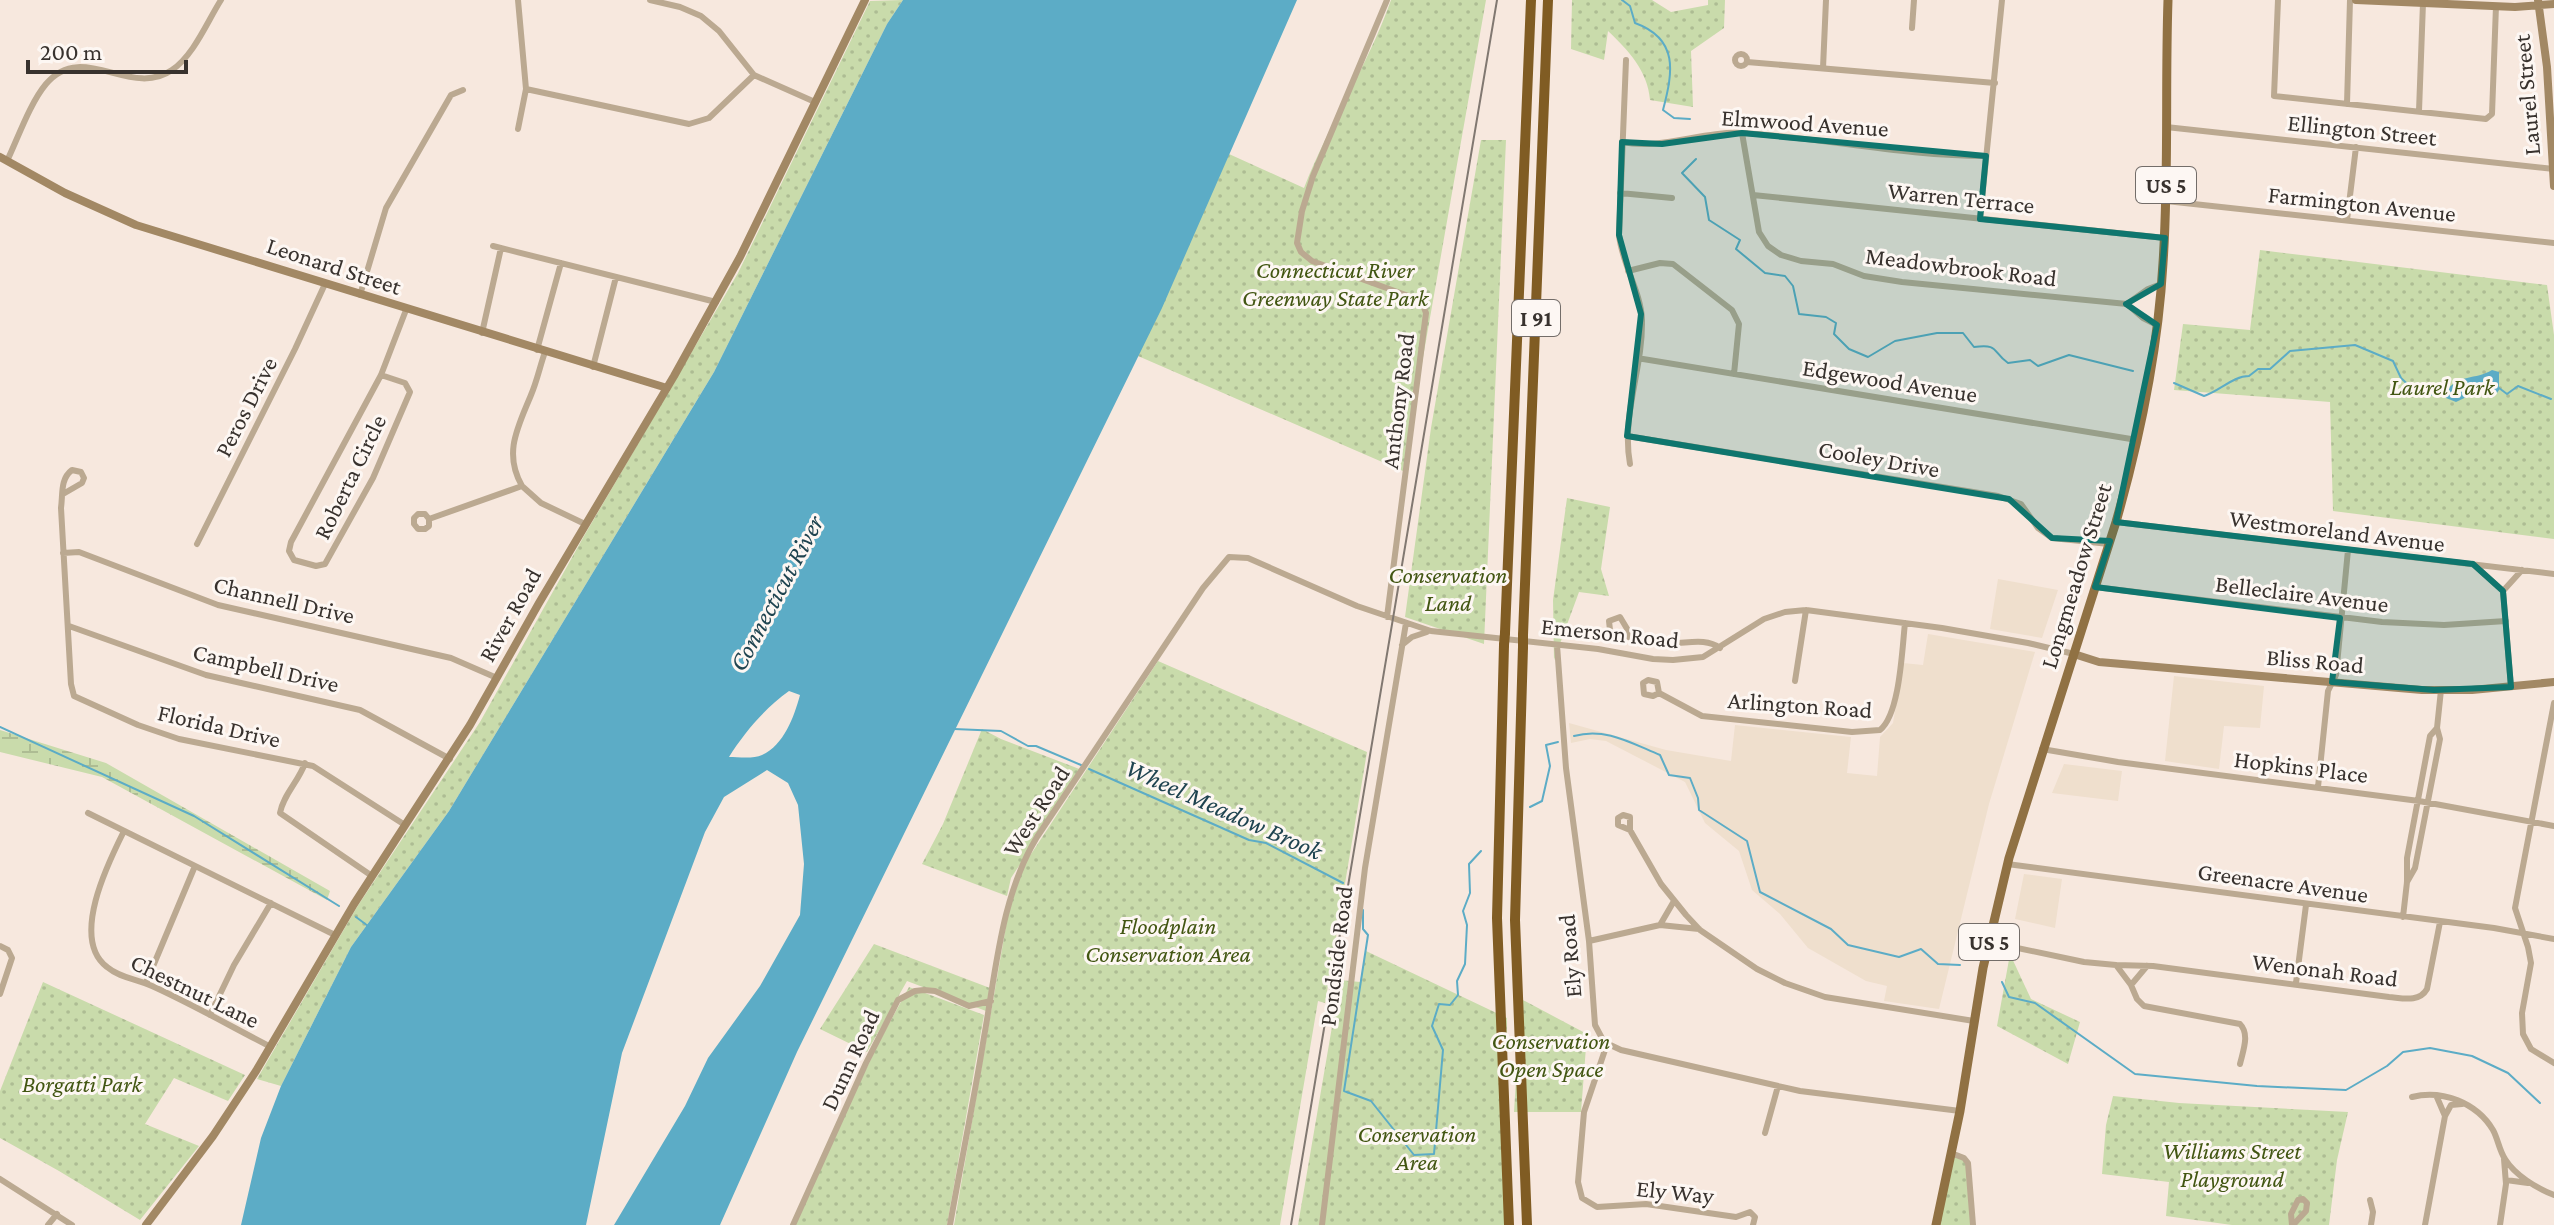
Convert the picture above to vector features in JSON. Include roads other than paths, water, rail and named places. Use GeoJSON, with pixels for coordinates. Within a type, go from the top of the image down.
{"type":"FeatureCollection","features":[{"type":"Feature","properties":{"kind":"highway","name":"I 91"},"geometry":{"type":"LineString","coordinates":[[1509,1225],[1496,891],[1531,0]]}},
{"type":"Feature","properties":{"kind":"highway","name":"I 91"},"geometry":{"type":"LineString","coordinates":[[1527,1225],[1515,920],[1548,0]]}},
{"type":"Feature","properties":{"kind":"main road","name":"Longmeadow Street"},"geometry":{"type":"LineString","coordinates":[[1936,1225],[1960,1111],[1989,942],[2007,864],[2116,522],[2137,440],[2157,325],[2165,238],[2168,0]]}},
{"type":"Feature","properties":{"kind":"street"},"geometry":{"type":"LineString","coordinates":[[4,159],[41,90],[58,74],[88,66],[136,80],[161,77],[185,58],[221,0]]}},
{"type":"Feature","properties":{"kind":"street"},"geometry":{"type":"LineString","coordinates":[[518,0],[526,89],[518,129]]}},
{"type":"Feature","properties":{"kind":"street"},"geometry":{"type":"LineString","coordinates":[[650,0],[687,9],[707,20],[754,75],[815,102]]}},
{"type":"Feature","properties":{"kind":"street","name":"River Road"},"geometry":{"type":"LineString","coordinates":[[146,1225],[207,1145],[271,1047],[335,935],[450,759],[716,302],[865,0]]}},
{"type":"Feature","properties":{"kind":"street","name":"Anthony Road"},"geometry":{"type":"LineString","coordinates":[[1387,0],[1313,176],[1297,235],[1301,252],[1312,261],[1414,298],[1423,305],[1426,313],[1387,617]]}},
{"type":"Feature","properties":{"kind":"street"},"geometry":{"type":"LineString","coordinates":[[1823,68],[1826,0]]}},
{"type":"Feature","properties":{"kind":"street"},"geometry":{"type":"LineString","coordinates":[[1912,28],[1914,0]]}},
{"type":"Feature","properties":{"kind":"street"},"geometry":{"type":"LineString","coordinates":[[1980,219],[2002,0]]}},
{"type":"Feature","properties":{"kind":"street"},"geometry":{"type":"LineString","coordinates":[[2278,0],[2274,96],[2486,119],[2492,114],[2496,6]]}},
{"type":"Feature","properties":{"kind":"street"},"geometry":{"type":"LineString","coordinates":[[2347,104],[2353,0],[2496,6],[2554,4]]}},
{"type":"Feature","properties":{"kind":"street"},"geometry":{"type":"LineString","coordinates":[[2419,111],[2423,3]]}},
{"type":"Feature","properties":{"kind":"street","name":"Laurel Street"},"geometry":{"type":"LineString","coordinates":[[2538,3],[2547,67],[2554,186]]}},
{"type":"Feature","properties":{"kind":"street"},"geometry":{"type":"LineString","coordinates":[[1626,60],[1620,245],[1641,314],[1627,436],[1630,464]]}},
{"type":"Feature","properties":{"kind":"street"},"geometry":{"type":"LineString","coordinates":[[1747,62],[1995,83]]}},
{"type":"Feature","properties":{"kind":"street"},"geometry":{"type":"LineString","coordinates":[[526,89],[689,124],[709,118],[754,75]]}},
{"type":"Feature","properties":{"kind":"street"},"geometry":{"type":"LineString","coordinates":[[360,295],[388,204],[451,95],[463,90]]}},
{"type":"Feature","properties":{"kind":"street","name":"Ellington Street"},"geometry":{"type":"LineString","coordinates":[[2166,127],[2553,168]]}},
{"type":"Feature","properties":{"kind":"street","name":"Elmwood Avenue"},"geometry":{"type":"LineString","coordinates":[[1622,142],[1662,144],[1697,135],[1742,133],[1986,156]]}},
{"type":"Feature","properties":{"kind":"street","name":"Meadowbrook Road"},"geometry":{"type":"LineString","coordinates":[[1742,133],[1763,239],[1776,253],[1792,259],[1833,264],[1864,276],[1902,282],[2127,304],[2157,325]]}},
{"type":"Feature","properties":{"kind":"street"},"geometry":{"type":"LineString","coordinates":[[2347,220],[2356,147]]}},
{"type":"Feature","properties":{"kind":"street","name":"Leonard Street"},"geometry":{"type":"LineString","coordinates":[[4,159],[76,199],[126,221],[406,310],[667,388]]}},
{"type":"Feature","properties":{"kind":"street"},"geometry":{"type":"LineString","coordinates":[[1620,193],[1672,198]]}},
{"type":"Feature","properties":{"kind":"street","name":"Warren Terrace"},"geometry":{"type":"LineString","coordinates":[[1753,195],[2165,238]]}},
{"type":"Feature","properties":{"kind":"street","name":"Farmington Avenue"},"geometry":{"type":"LineString","coordinates":[[2166,201],[2554,243]]}},
{"type":"Feature","properties":{"kind":"street"},"geometry":{"type":"LineString","coordinates":[[493,246],[716,302]]}},
{"type":"Feature","properties":{"kind":"street"},"geometry":{"type":"LineString","coordinates":[[482,333],[501,248]]}},
{"type":"Feature","properties":{"kind":"street"},"geometry":{"type":"LineString","coordinates":[[561,263],[541,351],[513,441],[513,465],[522,486],[541,503],[585,524]]}},
{"type":"Feature","properties":{"kind":"street"},"geometry":{"type":"LineString","coordinates":[[1628,271],[1654,264],[1673,264],[1732,310],[1739,324],[1734,374]]}},
{"type":"Feature","properties":{"kind":"street"},"geometry":{"type":"LineString","coordinates":[[593,367],[616,277]]}},
{"type":"Feature","properties":{"kind":"street","name":"Peros Drive"},"geometry":{"type":"LineString","coordinates":[[197,544],[325,284]]}},
{"type":"Feature","properties":{"kind":"street"},"geometry":{"type":"LineString","coordinates":[[2127,304],[2161,284]]}},
{"type":"Feature","properties":{"kind":"street","name":"Roberta Circle"},"geometry":{"type":"LineString","coordinates":[[381,375],[405,383],[410,392],[373,478],[325,564],[316,566],[294,560],[289,551],[291,542],[381,375],[406,310]]}},
{"type":"Feature","properties":{"kind":"street","name":"Edgewood Avenue"},"geometry":{"type":"LineString","coordinates":[[1637,358],[2137,440]]}},
{"type":"Feature","properties":{"kind":"street","name":"Cooley Drive"},"geometry":{"type":"LineString","coordinates":[[1627,436],[1998,496],[2021,504],[2038,528],[2052,538],[2109,544]]}},
{"type":"Feature","properties":{"kind":"street"},"geometry":{"type":"LineString","coordinates":[[429,519],[522,486]]}},
{"type":"Feature","properties":{"kind":"street","name":"Florida Drive"},"geometry":{"type":"LineString","coordinates":[[63,494],[63,553],[72,693],[83,702],[179,739],[305,763],[320,769],[405,825]]}},
{"type":"Feature","properties":{"kind":"street","name":"Westmoreland Avenue"},"geometry":{"type":"LineString","coordinates":[[2116,522],[2554,574]]}},
{"type":"Feature","properties":{"kind":"street"},"geometry":{"type":"LineString","coordinates":[[2318,787],[2328,691],[2336,675],[2348,550]]}},
{"type":"Feature","properties":{"kind":"street","name":"Channell Drive"},"geometry":{"type":"LineString","coordinates":[[63,553],[79,552],[225,607],[451,658],[497,678]]}},
{"type":"Feature","properties":{"kind":"street","name":"Emerson Road"},"geometry":{"type":"LineString","coordinates":[[1236,556],[1250,559],[1387,617],[1431,631],[1673,660],[1703,657],[1764,619],[1785,612],[1806,610],[2028,643],[2074,654]]}},
{"type":"Feature","properties":{"kind":"street","name":"West Road"},"geometry":{"type":"LineString","coordinates":[[950,1225],[1013,886],[1025,856],[1203,588],[1225,560],[1236,556]]}},
{"type":"Feature","properties":{"kind":"street"},"geometry":{"type":"LineString","coordinates":[[2473,564],[2503,591],[2511,687]]}},
{"type":"Feature","properties":{"kind":"street"},"geometry":{"type":"LineString","coordinates":[[2503,591],[2522,570]]}},
{"type":"Feature","properties":{"kind":"street","name":"Belleclaire Avenue"},"geometry":{"type":"LineString","coordinates":[[2095,587],[2340,618],[2436,625],[2506,621]]}},
{"type":"Feature","properties":{"kind":"street"},"geometry":{"type":"LineString","coordinates":[[1795,681],[1806,610]]}},
{"type":"Feature","properties":{"kind":"street","name":"Pondside Road"},"geometry":{"type":"LineString","coordinates":[[1322,1225],[1363,880],[1406,623]]}},
{"type":"Feature","properties":{"kind":"street","name":"Arlington Road"},"geometry":{"type":"LineString","coordinates":[[1659,693],[1702,716],[1852,732],[1876,731],[1883,728],[1891,715],[1905,623]]}},
{"type":"Feature","properties":{"kind":"street","name":"Campbell Drive"},"geometry":{"type":"LineString","coordinates":[[69,626],[206,675],[360,710],[450,759]]}},
{"type":"Feature","properties":{"kind":"street"},"geometry":{"type":"LineString","coordinates":[[1402,645],[1414,636],[1431,631]]}},
{"type":"Feature","properties":{"kind":"street"},"geometry":{"type":"LineString","coordinates":[[1632,637],[1668,643],[1708,642],[1720,648]]}},
{"type":"Feature","properties":{"kind":"street","name":"Ely Road"},"geometry":{"type":"LineString","coordinates":[[1557,645],[1568,783],[1589,941],[1595,1025],[1600,1038],[1607,1044]]}},
{"type":"Feature","properties":{"kind":"street","name":"Bliss Road"},"geometry":{"type":"LineString","coordinates":[[2074,654],[2099,662],[2441,690],[2554,682]]}},
{"type":"Feature","properties":{"kind":"street"},"geometry":{"type":"LineString","coordinates":[[2407,882],[2415,868],[2440,739],[2437,728],[2441,690]]}},
{"type":"Feature","properties":{"kind":"street"},"geometry":{"type":"LineString","coordinates":[[2509,931],[2554,703]]}},
{"type":"Feature","properties":{"kind":"street"},"geometry":{"type":"LineString","coordinates":[[2403,917],[2407,858],[2430,736],[2437,728]]}},
{"type":"Feature","properties":{"kind":"street","name":"Hopkins Place"},"geometry":{"type":"LineString","coordinates":[[2042,749],[2118,762],[2428,802],[2554,826]]}},
{"type":"Feature","properties":{"kind":"street"},"geometry":{"type":"LineString","coordinates":[[305,763],[301,777],[284,801],[281,814],[372,876]]}},
{"type":"Feature","properties":{"kind":"street"},"geometry":{"type":"LineString","coordinates":[[88,813],[335,935]]}},
{"type":"Feature","properties":{"kind":"street"},"geometry":{"type":"LineString","coordinates":[[1630,830],[1654,873],[1700,930],[1757,969],[1808,992],[1854,1003],[1974,1021]]}},
{"type":"Feature","properties":{"kind":"street","name":"Chestnut Lane"},"geometry":{"type":"LineString","coordinates":[[124,831],[101,885],[93,915],[95,952],[104,965],[125,977],[146,983],[271,1047]]}},
{"type":"Feature","properties":{"kind":"street","name":"Greenacre Avenue"},"geometry":{"type":"LineString","coordinates":[[2007,864],[2554,939]]}},
{"type":"Feature","properties":{"kind":"street"},"geometry":{"type":"LineString","coordinates":[[146,983],[195,866]]}},
{"type":"Feature","properties":{"kind":"street"},"geometry":{"type":"LineString","coordinates":[[1660,925],[1674,901]]}},
{"type":"Feature","properties":{"kind":"street"},"geometry":{"type":"LineString","coordinates":[[210,1015],[234,965],[271,903]]}},
{"type":"Feature","properties":{"kind":"street"},"geometry":{"type":"LineString","coordinates":[[2296,983],[2306,905]]}},
{"type":"Feature","properties":{"kind":"street"},"geometry":{"type":"LineString","coordinates":[[2515,908],[2531,963],[2522,1013],[2523,1034],[2531,1049],[2554,1063]]}},
{"type":"Feature","properties":{"kind":"street","name":"Wenonah Road"},"geometry":{"type":"LineString","coordinates":[[1989,942],[2084,962],[2147,966],[2395,997],[2420,997],[2428,985],[2440,922]]}},
{"type":"Feature","properties":{"kind":"street"},"geometry":{"type":"LineString","coordinates":[[1589,941],[1660,925],[1700,930]]}},
{"type":"Feature","properties":{"kind":"street"},"geometry":{"type":"LineString","coordinates":[[0,946],[9,951],[12,958],[0,994]]}},
{"type":"Feature","properties":{"kind":"street"},"geometry":{"type":"LineString","coordinates":[[2116,965],[2144,1006],[2242,1025],[2245,1039],[2240,1064]]}},
{"type":"Feature","properties":{"kind":"street"},"geometry":{"type":"LineString","coordinates":[[2131,985],[2147,966]]}},
{"type":"Feature","properties":{"kind":"street","name":"Dunn Road"},"geometry":{"type":"LineString","coordinates":[[793,1225],[898,1000],[924,990],[935,991],[969,1006],[991,1001]]}},
{"type":"Feature","properties":{"kind":"street"},"geometry":{"type":"LineString","coordinates":[[1607,1044],[1621,1050],[1778,1086],[1831,1096],[1960,1111]]}},
{"type":"Feature","properties":{"kind":"street","name":"Ely Way"},"geometry":{"type":"LineString","coordinates":[[1607,1044],[1584,1112],[1578,1182],[1581,1197],[1586,1203],[1597,1207],[1655,1204],[1736,1217],[1742,1225]]}},
{"type":"Feature","properties":{"kind":"street"},"geometry":{"type":"LineString","coordinates":[[1765,1133],[1778,1086]]}},
{"type":"Feature","properties":{"kind":"street"},"geometry":{"type":"LineString","coordinates":[[2412,1097],[2436,1095],[2452,1098],[2483,1117],[2492,1129],[2504,1159],[2506,1180],[2500,1225]]}},
{"type":"Feature","properties":{"kind":"street"},"geometry":{"type":"LineString","coordinates":[[2436,1095],[2445,1116]]}},
{"type":"Feature","properties":{"kind":"street"},"geometry":{"type":"LineString","coordinates":[[2425,1225],[2445,1116],[2453,1104],[2468,1106]]}},
{"type":"Feature","properties":{"kind":"street"},"geometry":{"type":"LineString","coordinates":[[1951,1153],[1968,1163],[1973,1225]]}},
{"type":"Feature","properties":{"kind":"street"},"geometry":{"type":"LineString","coordinates":[[2504,1159],[2528,1183]]}},
{"type":"Feature","properties":{"kind":"street"},"geometry":{"type":"LineString","coordinates":[[0,1179],[72,1225]]}},
{"type":"Feature","properties":{"kind":"street"},"geometry":{"type":"LineString","coordinates":[[2506,1180],[2528,1183],[2554,1195]]}},
{"type":"Feature","properties":{"kind":"street"},"geometry":{"type":"LineString","coordinates":[[2370,1200],[2373,1212],[2371,1225]]}},
{"type":"Feature","properties":{"kind":"street","name":"Ely Way"},"geometry":{"type":"LineString","coordinates":[[1736,1217],[1740,1213],[1752,1212],[1756,1219],[1753,1225]]}},
{"type":"Feature","properties":{"kind":"street"},"geometry":{"type":"LineString","coordinates":[[48,1225],[57,1214]]}},
{"type":"Feature","properties":{"kind":"water","name":"Connecticut River"},"geometry":{"type":"Polygon","coordinates":[[[903,0],[1297,0],[1162,308],[797,1052],[720,1225],[614,1225],[685,1106],[708,1058],[760,986],[800,915],[804,864],[798,805],[788,783],[767,770],[724,797],[705,832],[622,1053],[586,1225],[241,1225],[261,1138],[281,1086],[351,947],[449,811],[714,372],[887,24],[903,0]],[[789,691],[772,705],[748,730],[729,757],[755,757],[770,750],[787,730],[800,695],[789,691]]]}},
{"type":"Feature","properties":{"kind":"water"},"geometry":{"type":"Polygon","coordinates":[[[2492,370],[2499,372],[2497,393],[2477,392],[2456,402],[2446,398],[2446,392],[2456,382],[2492,370]]]}},
{"type":"Feature","properties":{"kind":"waterway"},"geometry":{"type":"LineString","coordinates":[[1622,0],[1630,6],[1635,23],[1659,38],[1666,48],[1670,70],[1663,110],[1674,118],[1690,119]]}},
{"type":"Feature","properties":{"kind":"waterway"},"geometry":{"type":"LineString","coordinates":[[1696,159],[1682,173],[1705,197],[1709,220],[1740,240],[1736,249],[1765,273],[1785,276],[1793,286],[1799,314],[1826,317],[1836,323],[1834,334],[1849,349],[1868,357],[1895,341],[1937,333],[1963,333],[1974,347],[1992,348],[2008,363],[2030,360],[2038,366],[2069,355],[2133,371]]}},
{"type":"Feature","properties":{"kind":"waterway"},"geometry":{"type":"LineString","coordinates":[[2174,383],[2204,396],[2258,369],[2270,369],[2290,351],[2355,345],[2393,361],[2401,378],[2419,395],[2447,394]]}},
{"type":"Feature","properties":{"kind":"waterway"},"geometry":{"type":"LineString","coordinates":[[2499,388],[2507,394],[2518,386],[2551,399]]}},
{"type":"Feature","properties":{"kind":"waterway"},"geometry":{"type":"LineString","coordinates":[[0,727],[194,816],[339,906]]}},
{"type":"Feature","properties":{"kind":"waterway","name":"Wheel Meadow Brook"},"geometry":{"type":"LineString","coordinates":[[954,729],[1001,731],[1028,746],[1036,746],[1081,765]]}},
{"type":"Feature","properties":{"kind":"waterway","name":"Wheel Meadow Brook"},"geometry":{"type":"LineString","coordinates":[[1574,736],[1607,735],[1660,755],[1669,775],[1690,778],[1699,810],[1747,841],[1760,892],[1831,929],[1848,945],[1899,957],[1921,949],[1938,964],[1960,965]]}},
{"type":"Feature","properties":{"kind":"waterway","name":"Wheel Meadow Brook"},"geometry":{"type":"LineString","coordinates":[[1530,807],[1542,801],[1550,766],[1546,745],[1558,742]]}},
{"type":"Feature","properties":{"kind":"waterway","name":"Wheel Meadow Brook"},"geometry":{"type":"LineString","coordinates":[[1089,769],[1249,840],[1266,843],[1343,883]]}},
{"type":"Feature","properties":{"kind":"waterway","name":"Wheel Meadow Brook"},"geometry":{"type":"LineString","coordinates":[[1363,910],[1363,929],[1368,935],[1344,1091],[1371,1101],[1414,1155],[1434,1154],[1443,1050],[1432,1026],[1439,1004],[1450,1005],[1458,995],[1457,981],[1465,964],[1467,925],[1463,911],[1470,893],[1469,864],[1481,851]]}},
{"type":"Feature","properties":{"kind":"waterway"},"geometry":{"type":"LineString","coordinates":[[356,917],[368,926]]}},
{"type":"Feature","properties":{"kind":"waterway","name":"Wheel Meadow Brook"},"geometry":{"type":"LineString","coordinates":[[2002,982],[2009,997],[2035,1003],[2135,1074],[2257,1086],[2346,1090],[2387,1066],[2403,1052],[2430,1048],[2472,1056],[2508,1073],[2540,1103]]}},
{"type":"Feature","properties":{"kind":"railway"},"geometry":{"type":"LineString","coordinates":[[1291,1225],[1497,0]]}},
{"type":"Feature","properties":{"kind":"park label","name":"Connecticut River Greenway State Park"},"geometry":{"type":"Point","coordinates":[1335,284]}},
{"type":"Feature","properties":{"kind":"park label","name":"Laurel Park"},"geometry":{"type":"Point","coordinates":[2442,387]}},
{"type":"Feature","properties":{"kind":"park label","name":"Conservation Land"},"geometry":{"type":"Point","coordinates":[1448,589]}},
{"type":"Feature","properties":{"kind":"park label","name":"Floodplain Conservation Area"},"geometry":{"type":"Point","coordinates":[1168,940]}},
{"type":"Feature","properties":{"kind":"park label","name":"Conservation Open Space"},"geometry":{"type":"Point","coordinates":[1551,1055]}},
{"type":"Feature","properties":{"kind":"park label","name":"Borgatti Park"},"geometry":{"type":"Point","coordinates":[82,1084]}},
{"type":"Feature","properties":{"kind":"park label","name":"Conservation Area"},"geometry":{"type":"Point","coordinates":[1417,1148]}},
{"type":"Feature","properties":{"kind":"park label","name":"Williams Street Playground"},"geometry":{"type":"Point","coordinates":[2232,1165]}}]}
